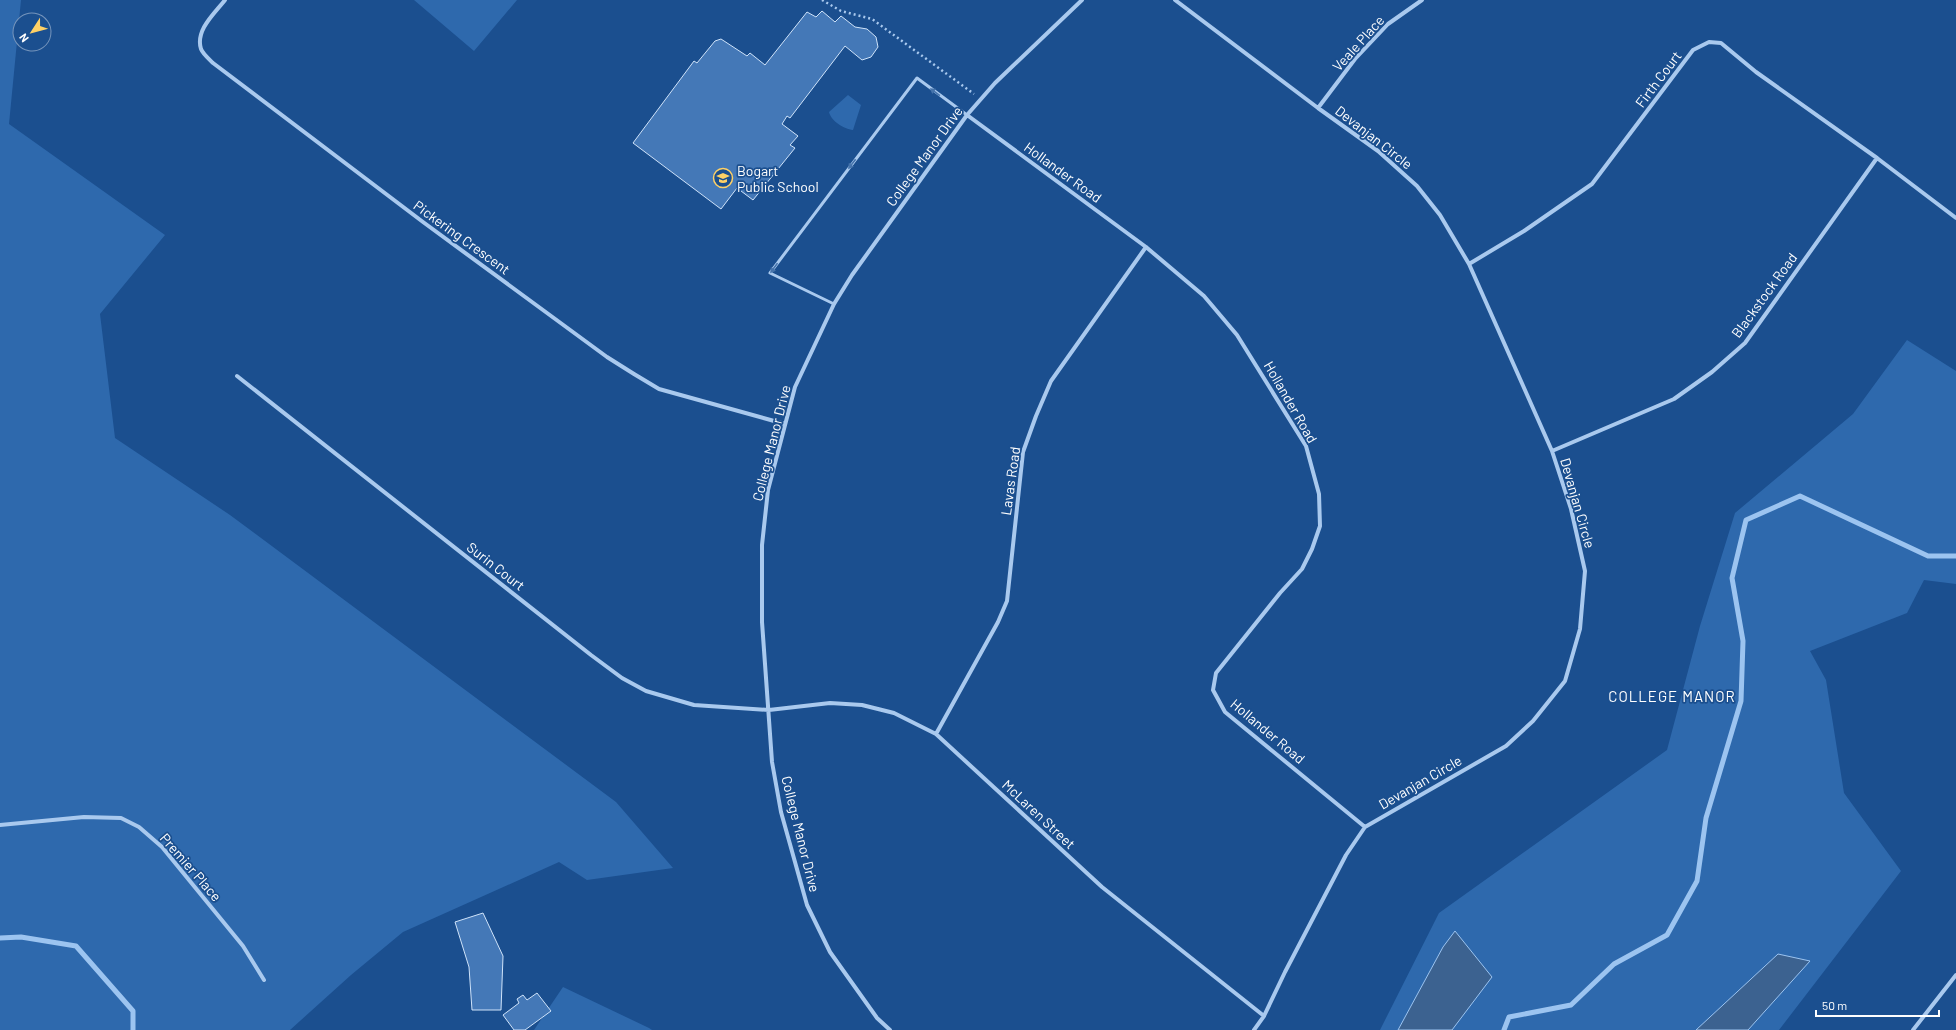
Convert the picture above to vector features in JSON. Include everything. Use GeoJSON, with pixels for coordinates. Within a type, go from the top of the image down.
{"type":"FeatureCollection","features":[{"type":"Feature","properties":{"kind":"street","name":"Pickering Crescent"},"geometry":{"type":"LineString","coordinates":[[225,0],[209,19],[200,40],[201,51],[213,63],[423,222],[607,357],[659,389],[785,424]]}},
{"type":"Feature","properties":{"kind":"street","name":"College Manor Drive"},"geometry":{"type":"LineString","coordinates":[[890,1030],[876,1018],[830,952],[807,905],[781,812],[772,762],[762,622],[762,545],[768,490],[795,387],[834,304],[852,276],[967,115],[995,83],[1082,0]]}},
{"type":"Feature","properties":{"kind":"street","name":"Devanjan Circle"},"geometry":{"type":"LineString","coordinates":[[1175,0],[1318,108],[1378,151],[1417,186],[1440,215],[1469,264],[1552,451],[1571,509],[1585,571],[1580,629],[1565,681],[1534,721],[1506,746],[1365,826],[1346,855],[1284,972],[1264,1016],[1254,1030]]}},
{"type":"Feature","properties":{"kind":"street","name":"Veale Place"},"geometry":{"type":"LineString","coordinates":[[1318,108],[1355,59],[1375,37],[1388,24],[1422,0]]}},
{"type":"Feature","properties":{"kind":"street","name":"Firth Court"},"geometry":{"type":"LineString","coordinates":[[1469,264],[1524,231],[1592,184],[1693,50],[1709,42],[1721,43],[1756,72],[1877,158],[1956,218]]}},
{"type":"Feature","properties":{"kind":"street","name":"Hollander Road"},"geometry":{"type":"LineString","coordinates":[[967,115],[1146,247],[1204,296],[1238,335],[1306,446],[1318,494],[1320,526],[1312,549],[1302,569],[1275,599],[1216,673],[1213,690],[1225,712],[1365,826]]}},
{"type":"Feature","properties":{"kind":"street","name":"Blackstock Road"},"geometry":{"type":"LineString","coordinates":[[1552,451],[1674,399],[1712,372],[1745,343],[1877,158]]}},
{"type":"Feature","properties":{"kind":"street","name":"Lavas Road"},"geometry":{"type":"LineString","coordinates":[[936,734],[998,622],[1007,601],[1023,452],[1051,381],[1146,247]]}},
{"type":"Feature","properties":{"kind":"street","name":"Surin Court"},"geometry":{"type":"LineString","coordinates":[[237,376],[622,678],[646,692],[694,705],[769,710]]}},
{"type":"Feature","properties":{"kind":"street","name":"McLaren Street"},"geometry":{"type":"LineString","coordinates":[[769,710],[830,703],[862,705],[894,713],[936,734],[1102,887],[1264,1016]]}},
{"type":"Feature","properties":{"kind":"street","name":"Premier Place"},"geometry":{"type":"LineString","coordinates":[[0,825],[84,817],[121,818],[139,827],[162,847],[243,946],[264,980]]}},
{"type":"Feature","properties":{"kind":"street"},"geometry":{"type":"LineString","coordinates":[[1913,1030],[1956,975]]}},
{"type":"Feature","properties":{"kind":"lane"},"geometry":{"type":"LineString","coordinates":[[834,304],[770,273],[917,78],[967,115]]}},
{"type":"Feature","properties":{"kind":"path"},"geometry":{"type":"LineString","coordinates":[[822,0],[841,11],[872,19],[981,99]]}},
{"type":"Feature","properties":{"kind":"shaded area"},"geometry":{"type":"Polygon","coordinates":[[[0,0],[21,0],[20,12],[12,12],[12,52],[16,52],[9,124],[165,235],[100,314],[115,438],[230,515],[616,802],[673,868],[587,880],[559,862],[403,932],[351,975],[290,1030],[0,1030],[0,0]]]}},
{"type":"Feature","properties":{"kind":"shaded area"},"geometry":{"type":"Polygon","coordinates":[[[414,0],[517,0],[474,51],[414,0]]]}},
{"type":"Feature","properties":{"kind":"shaded area"},"geometry":{"type":"Polygon","coordinates":[[[848,95],[861,105],[853,130],[838,124],[829,112],[848,95]]]}},
{"type":"Feature","properties":{"kind":"shaded area"},"geometry":{"type":"Polygon","coordinates":[[[1907,340],[1956,371],[1956,584],[1924,580],[1907,613],[1810,651],[1826,680],[1844,793],[1901,871],[1779,1030],[1380,1030],[1439,913],[1667,750],[1700,626],[1735,513],[1853,414],[1907,340]]]}},
{"type":"Feature","properties":{"kind":"shaded area"},"geometry":{"type":"Polygon","coordinates":[[[1455,931],[1492,977],[1452,1030],[1398,1030],[1443,947],[1455,931]]]}},
{"type":"Feature","properties":{"kind":"shaded area"},"geometry":{"type":"Polygon","coordinates":[[[1778,954],[1810,961],[1748,1030],[1696,1030],[1778,954]]]}},
{"type":"Feature","properties":{"kind":"shaded area"},"geometry":{"type":"Polygon","coordinates":[[[563,987],[649,1028],[652,1030],[534,1030],[563,987]]]}},
{"type":"Feature","properties":{"kind":"building"},"geometry":{"type":"Polygon","coordinates":[[[822,11],[835,22],[841,16],[855,27],[867,29],[876,37],[878,47],[871,57],[862,60],[845,46],[790,118],[787,116],[782,124],[798,136],[790,145],[795,148],[753,200],[737,188],[721,209],[633,143],[694,61],[697,63],[715,41],[721,39],[747,56],[750,53],[765,65],[807,12],[816,17],[822,11]]]}},
{"type":"Feature","properties":{"kind":"building"},"geometry":{"type":"Polygon","coordinates":[[[483,913],[503,956],[501,1010],[472,1010],[469,967],[455,922],[483,913]]]}},
{"type":"Feature","properties":{"kind":"building"},"geometry":{"type":"Polygon","coordinates":[[[537,993],[551,1011],[525,1030],[514,1030],[503,1015],[519,1003],[517,999],[523,995],[527,1000],[537,993]]]}},
{"type":"Feature","properties":{"kind":"waterway"},"geometry":{"type":"LineString","coordinates":[[1504,1030],[1509,1017],[1571,1005],[1614,964],[1667,935],[1697,881],[1706,818],[1741,701],[1743,641],[1732,578],[1746,520],[1800,496],[1928,556],[1956,556]]}},
{"type":"Feature","properties":{"kind":"waterway"},"geometry":{"type":"LineString","coordinates":[[0,938],[21,937],[76,946],[133,1011],[133,1030]]}},
{"type":"Feature","properties":{"kind":"place","name":"Bogart Public School"},"geometry":{"type":"Point","coordinates":[723,178]}},
{"type":"Feature","properties":{"kind":"district","name":"COLLEGE MANOR"},"geometry":{"type":"Point","coordinates":[1672,696]}}]}
